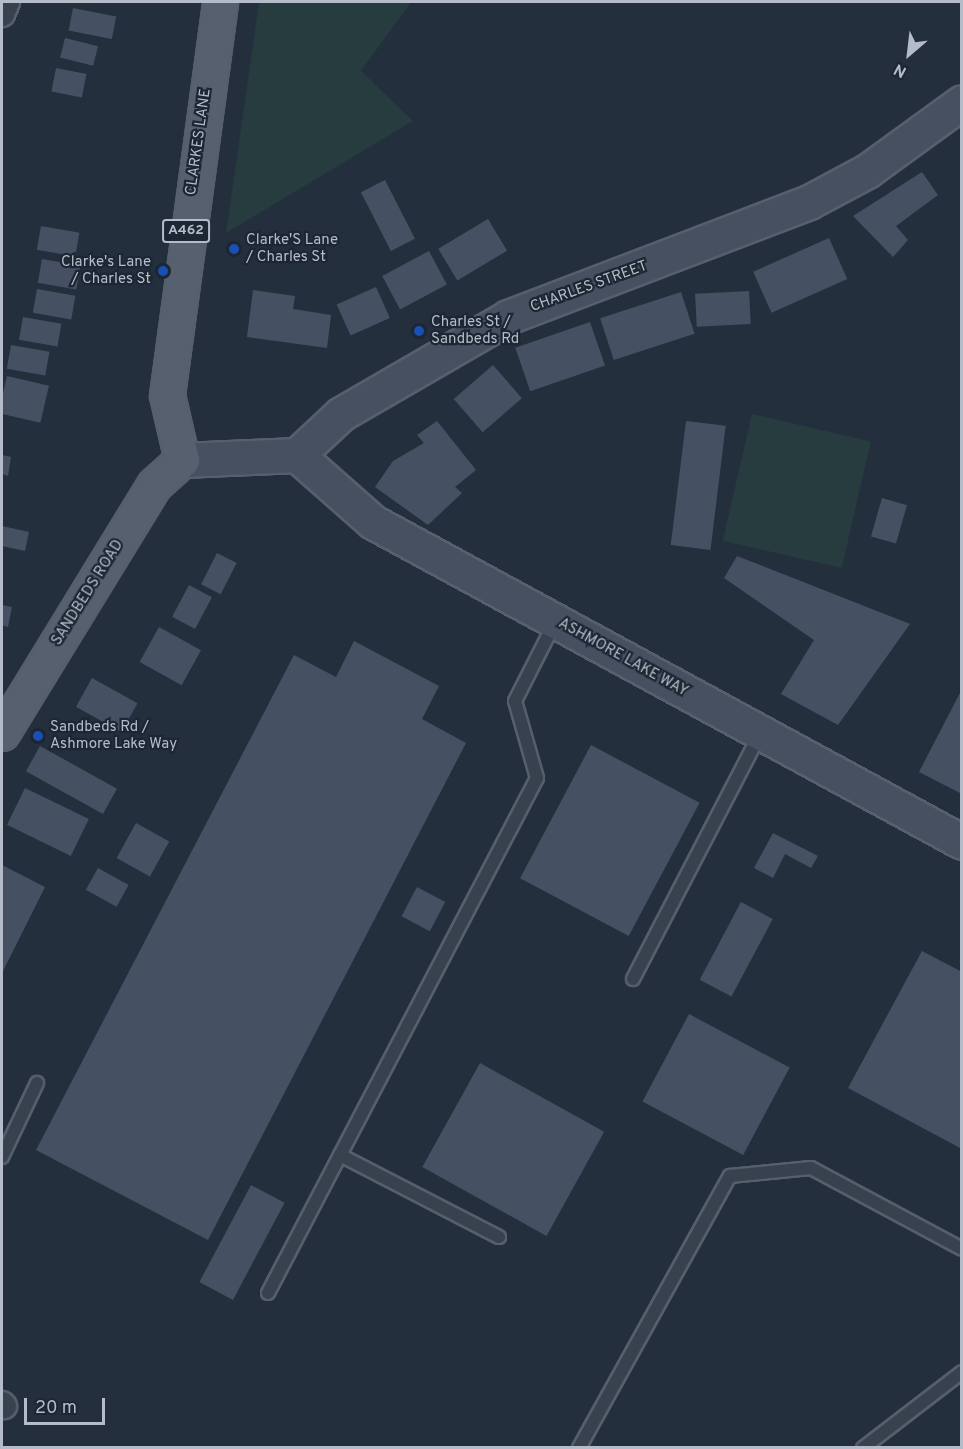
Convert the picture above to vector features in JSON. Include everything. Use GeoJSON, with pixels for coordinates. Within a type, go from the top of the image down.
{"type":"FeatureCollection","features":[{"type":"Feature","properties":{"kind":"main road","name":"CLARKES LANE"},"geometry":{"type":"LineString","coordinates":[[182,460],[167,395],[220,2]]}},
{"type":"Feature","properties":{"kind":"main road","name":"SANDBEDS ROAD"},"geometry":{"type":"LineString","coordinates":[[2,733],[154,485],[182,460]]}},
{"type":"Feature","properties":{"kind":"street"},"geometry":{"type":"LineString","coordinates":[[2,14],[7,2]]}},
{"type":"Feature","properties":{"kind":"street","name":"CHARLES STREET"},"geometry":{"type":"LineString","coordinates":[[297,455],[342,414],[508,317],[809,202],[867,171],[962,102]]}},
{"type":"Feature","properties":{"kind":"street"},"geometry":{"type":"LineString","coordinates":[[182,460],[297,455]]}},
{"type":"Feature","properties":{"kind":"street","name":"ASHMORE LAKE WAY"},"geometry":{"type":"LineString","coordinates":[[297,455],[372,522],[962,842]]}},
{"type":"Feature","properties":{"kind":"lane"},"geometry":{"type":"LineString","coordinates":[[268,1293],[537,778],[515,701],[555,621]]}},
{"type":"Feature","properties":{"kind":"lane"},"geometry":{"type":"LineString","coordinates":[[633,979],[761,733]]}},
{"type":"Feature","properties":{"kind":"lane"},"geometry":{"type":"LineString","coordinates":[[2,1156],[37,1083]]}},
{"type":"Feature","properties":{"kind":"lane"},"geometry":{"type":"LineString","coordinates":[[340,1155],[499,1237]]}},
{"type":"Feature","properties":{"kind":"lane"},"geometry":{"type":"LineString","coordinates":[[579,1448],[730,1176],[812,1168],[962,1250]]}},
{"type":"Feature","properties":{"kind":"lane"},"geometry":{"type":"LineString","coordinates":[[863,1448],[962,1372]]}},
{"type":"Feature","properties":{"kind":"green space"},"geometry":{"type":"Polygon","coordinates":[[[259,2],[411,2],[361,71],[413,121],[226,233],[259,2]]]}},
{"type":"Feature","properties":{"kind":"green space"},"geometry":{"type":"Polygon","coordinates":[[[752,414],[871,441],[842,568],[723,541],[752,414]]]}},
{"type":"Feature","properties":{"kind":"building"},"geometry":{"type":"Polygon","coordinates":[[[73,8],[116,16],[112,39],[69,31],[73,8]]]}},
{"type":"Feature","properties":{"kind":"building"},"geometry":{"type":"Polygon","coordinates":[[[65,38],[98,46],[93,66],[60,57],[65,38]]]}},
{"type":"Feature","properties":{"kind":"building"},"geometry":{"type":"Polygon","coordinates":[[[56,68],[86,74],[82,97],[51,92],[56,68]]]}},
{"type":"Feature","properties":{"kind":"building"},"geometry":{"type":"Polygon","coordinates":[[[922,172],[938,195],[896,226],[908,240],[893,257],[853,216],[922,172]]]}},
{"type":"Feature","properties":{"kind":"building"},"geometry":{"type":"Polygon","coordinates":[[[385,180],[415,239],[391,251],[361,192],[385,180]]]}},
{"type":"Feature","properties":{"kind":"building"},"geometry":{"type":"Polygon","coordinates":[[[488,219],[507,251],[457,281],[438,249],[488,219]]]}},
{"type":"Feature","properties":{"kind":"building"},"geometry":{"type":"Polygon","coordinates":[[[41,226],[79,233],[75,256],[37,250],[41,226]]]}},
{"type":"Feature","properties":{"kind":"building"},"geometry":{"type":"Polygon","coordinates":[[[829,238],[847,279],[771,313],[753,272],[829,238]]]}},
{"type":"Feature","properties":{"kind":"building"},"geometry":{"type":"Polygon","coordinates":[[[429,251],[447,285],[400,309],[382,276],[429,251]]]}},
{"type":"Feature","properties":{"kind":"building"},"geometry":{"type":"Polygon","coordinates":[[[42,259],[80,266],[76,289],[38,283],[42,259]]]}},
{"type":"Feature","properties":{"kind":"building"},"geometry":{"type":"Polygon","coordinates":[[[376,287],[390,318],[351,336],[337,304],[376,287]]]}},
{"type":"Feature","properties":{"kind":"building"},"geometry":{"type":"Polygon","coordinates":[[[37,289],[75,296],[71,319],[33,313],[37,289]]]}},
{"type":"Feature","properties":{"kind":"building"},"geometry":{"type":"Polygon","coordinates":[[[253,290],[295,296],[293,309],[331,315],[327,348],[247,337],[253,290]]]}},
{"type":"Feature","properties":{"kind":"building"},"geometry":{"type":"Polygon","coordinates":[[[749,291],[751,324],[697,327],[695,294],[749,291]]]}},
{"type":"Feature","properties":{"kind":"building"},"geometry":{"type":"Polygon","coordinates":[[[681,292],[695,334],[614,360],[600,318],[681,292]]]}},
{"type":"Feature","properties":{"kind":"building"},"geometry":{"type":"Polygon","coordinates":[[[23,317],[61,324],[57,346],[19,340],[23,317]]]}},
{"type":"Feature","properties":{"kind":"building"},"geometry":{"type":"Polygon","coordinates":[[[590,322],[605,365],[530,391],[515,348],[590,322]]]}},
{"type":"Feature","properties":{"kind":"building"},"geometry":{"type":"Polygon","coordinates":[[[11,345],[49,352],[45,375],[7,369],[11,345]]]}},
{"type":"Feature","properties":{"kind":"building"},"geometry":{"type":"Polygon","coordinates":[[[493,365],[522,398],[483,432],[454,399],[493,365]]]}},
{"type":"Feature","properties":{"kind":"building"},"geometry":{"type":"Polygon","coordinates":[[[7,376],[49,386],[40,423],[2,414],[2,398],[7,376]]]}},
{"type":"Feature","properties":{"kind":"building"},"geometry":{"type":"Polygon","coordinates":[[[437,421],[476,470],[455,487],[462,493],[428,525],[375,487],[393,461],[424,443],[417,435],[437,421]]]}},
{"type":"Feature","properties":{"kind":"building"},"geometry":{"type":"Polygon","coordinates":[[[686,421],[726,426],[710,550],[671,545],[686,421]]]}},
{"type":"Feature","properties":{"kind":"building"},"geometry":{"type":"Polygon","coordinates":[[[2,455],[11,457],[8,476],[2,474],[2,455]]]}},
{"type":"Feature","properties":{"kind":"building"},"geometry":{"type":"Polygon","coordinates":[[[882,498],[907,505],[896,544],[871,536],[882,498]]]}},
{"type":"Feature","properties":{"kind":"building"},"geometry":{"type":"Polygon","coordinates":[[[2,526],[29,532],[25,551],[2,546],[2,526]]]}},
{"type":"Feature","properties":{"kind":"building"},"geometry":{"type":"Polygon","coordinates":[[[217,553],[237,563],[221,594],[201,584],[217,553]]]}},
{"type":"Feature","properties":{"kind":"building"},"geometry":{"type":"Polygon","coordinates":[[[737,556],[910,624],[838,725],[781,694],[814,640],[724,578],[737,556]]]}},
{"type":"Feature","properties":{"kind":"building"},"geometry":{"type":"Polygon","coordinates":[[[189,585],[212,597],[195,629],[172,617],[189,585]]]}},
{"type":"Feature","properties":{"kind":"building"},"geometry":{"type":"Polygon","coordinates":[[[2,605],[12,607],[8,627],[2,625],[2,605]]]}},
{"type":"Feature","properties":{"kind":"building"},"geometry":{"type":"Polygon","coordinates":[[[159,627],[201,650],[182,685],[140,662],[159,627]]]}},
{"type":"Feature","properties":{"kind":"building"},"geometry":{"type":"Polygon","coordinates":[[[354,641],[439,686],[422,719],[466,743],[208,1240],[36,1150],[294,655],[336,677],[354,641]]]}},
{"type":"Feature","properties":{"kind":"building"},"geometry":{"type":"Polygon","coordinates":[[[92,678],[137,703],[121,732],[76,707],[92,678]]]}},
{"type":"Feature","properties":{"kind":"building"},"geometry":{"type":"Polygon","coordinates":[[[962,689],[962,794],[919,772],[962,689]]]}},
{"type":"Feature","properties":{"kind":"building"},"geometry":{"type":"Polygon","coordinates":[[[591,745],[700,803],[629,936],[520,878],[591,745]]]}},
{"type":"Feature","properties":{"kind":"building"},"geometry":{"type":"Polygon","coordinates":[[[40,746],[117,789],[103,814],[26,771],[40,746]]]}},
{"type":"Feature","properties":{"kind":"building"},"geometry":{"type":"Polygon","coordinates":[[[25,788],[89,819],[71,856],[7,825],[25,788]]]}},
{"type":"Feature","properties":{"kind":"building"},"geometry":{"type":"Polygon","coordinates":[[[136,823],[169,841],[150,876],[117,858],[136,823]]]}},
{"type":"Feature","properties":{"kind":"building"},"geometry":{"type":"Polygon","coordinates":[[[773,833],[818,856],[811,868],[785,854],[773,878],[754,868],[773,833]]]}},
{"type":"Feature","properties":{"kind":"building"},"geometry":{"type":"Polygon","coordinates":[[[2,865],[45,887],[2,973],[2,865]]]}},
{"type":"Feature","properties":{"kind":"building"},"geometry":{"type":"Polygon","coordinates":[[[98,868],[129,885],[116,907],[86,890],[98,868]]]}},
{"type":"Feature","properties":{"kind":"building"},"geometry":{"type":"Polygon","coordinates":[[[417,887],[445,902],[430,931],[402,916],[417,887]]]}},
{"type":"Feature","properties":{"kind":"building"},"geometry":{"type":"Polygon","coordinates":[[[741,902],[773,919],[731,997],[700,980],[741,902]]]}},
{"type":"Feature","properties":{"kind":"building"},"geometry":{"type":"Polygon","coordinates":[[[922,951],[962,972],[962,1149],[848,1088],[922,951]]]}},
{"type":"Feature","properties":{"kind":"building"},"geometry":{"type":"Polygon","coordinates":[[[689,1014],[790,1068],[743,1155],[643,1101],[689,1014]]]}},
{"type":"Feature","properties":{"kind":"building"},"geometry":{"type":"Polygon","coordinates":[[[480,1063],[604,1132],[547,1236],[422,1167],[480,1063]]]}},
{"type":"Feature","properties":{"kind":"building"},"geometry":{"type":"Polygon","coordinates":[[[251,1185],[285,1203],[233,1300],[199,1282],[251,1185]]]}},
{"type":"Feature","properties":{"kind":"place","name":"Clarke'S Lane / Charles St"},"geometry":{"type":"Point","coordinates":[234,249]}},
{"type":"Feature","properties":{"kind":"place","name":"Clarke's Lane / Charles St"},"geometry":{"type":"Point","coordinates":[163,271]}},
{"type":"Feature","properties":{"kind":"place","name":"Charles St / Sandbeds Rd"},"geometry":{"type":"Point","coordinates":[419,331]}},
{"type":"Feature","properties":{"kind":"place","name":"Sandbeds Rd / Ashmore Lake Way"},"geometry":{"type":"Point","coordinates":[38,736]}}]}
